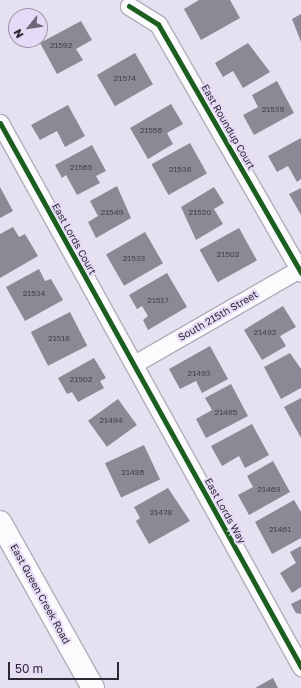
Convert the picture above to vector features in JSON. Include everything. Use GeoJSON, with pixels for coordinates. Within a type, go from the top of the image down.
{"type":"FeatureCollection","features":[{"type":"Feature","properties":{"kind":"main road","name":"East Queen Creek Road"},"geometry":{"type":"LineString","coordinates":[[0,522],[93,688]]}},
{"type":"Feature","properties":{"kind":"street","name":"East Roundup Court"},"geometry":{"type":"LineString","coordinates":[[129,6],[158,24],[300,270]]}},
{"type":"Feature","properties":{"kind":"street","name":"East Lords Court"},"geometry":{"type":"LineString","coordinates":[[0,123],[134,364]]}},
{"type":"Feature","properties":{"kind":"street","name":"South 215th Street"},"geometry":{"type":"LineString","coordinates":[[134,364],[300,270]]}},
{"type":"Feature","properties":{"kind":"street","name":"East Lords Way"},"geometry":{"type":"LineString","coordinates":[[134,364],[301,667]]}},
{"type":"Feature","properties":{"kind":"building"},"geometry":{"type":"Polygon","coordinates":[[[199,0],[230,0],[240,18],[201,40],[184,9],[199,0]]]}},
{"type":"Feature","properties":{"kind":"building"},"geometry":{"type":"Polygon","coordinates":[[[301,14],[301,42],[292,19],[301,14]]]}},
{"type":"Feature","properties":{"kind":"building"},"geometry":{"type":"Polygon","coordinates":[[[81,21],[92,40],[76,49],[83,60],[57,74],[43,48],[48,48],[48,39],[81,21]]]}},
{"type":"Feature","properties":{"kind":"building"},"geometry":{"type":"Polygon","coordinates":[[[248,43],[270,72],[243,88],[233,71],[223,77],[215,63],[248,43]]]}},
{"type":"Feature","properties":{"kind":"building"},"geometry":{"type":"Polygon","coordinates":[[[135,53],[153,84],[115,106],[97,75],[135,53]]]}},
{"type":"Feature","properties":{"kind":"building"},"geometry":{"type":"Polygon","coordinates":[[[277,81],[294,113],[254,135],[243,115],[258,107],[252,95],[277,81]]]}},
{"type":"Feature","properties":{"kind":"building"},"geometry":{"type":"Polygon","coordinates":[[[171,104],[183,124],[167,133],[173,144],[148,159],[130,128],[171,104]]]}},
{"type":"Feature","properties":{"kind":"building"},"geometry":{"type":"Polygon","coordinates":[[[68,105],[85,136],[65,147],[57,131],[40,140],[31,125],[68,105]]]}},
{"type":"Feature","properties":{"kind":"building"},"geometry":{"type":"Polygon","coordinates":[[[301,138],[301,179],[297,182],[288,166],[277,172],[268,156],[301,138]]]}},
{"type":"Feature","properties":{"kind":"building"},"geometry":{"type":"Polygon","coordinates":[[[190,143],[207,174],[168,195],[152,164],[190,143]]]}},
{"type":"Feature","properties":{"kind":"building"},"geometry":{"type":"Polygon","coordinates":[[[92,145],[106,171],[96,176],[100,183],[77,195],[66,175],[62,178],[55,165],[92,145]]]}},
{"type":"Feature","properties":{"kind":"building"},"geometry":{"type":"Polygon","coordinates":[[[117,186],[131,218],[96,238],[88,222],[98,216],[90,201],[117,186]]]}},
{"type":"Feature","properties":{"kind":"building"},"geometry":{"type":"Polygon","coordinates":[[[0,187],[13,211],[0,218],[0,187]]]}},
{"type":"Feature","properties":{"kind":"building"},"geometry":{"type":"Polygon","coordinates":[[[214,187],[224,203],[214,209],[223,224],[196,240],[181,207],[214,187]]]}},
{"type":"Feature","properties":{"kind":"building"},"geometry":{"type":"Polygon","coordinates":[[[301,188],[301,215],[289,194],[301,188]]]}},
{"type":"Feature","properties":{"kind":"building"},"geometry":{"type":"Polygon","coordinates":[[[13,227],[19,237],[25,234],[38,256],[0,278],[0,234],[13,227]]]}},
{"type":"Feature","properties":{"kind":"building"},"geometry":{"type":"Polygon","coordinates":[[[239,228],[257,260],[218,282],[200,250],[239,228]]]}},
{"type":"Feature","properties":{"kind":"building"},"geometry":{"type":"Polygon","coordinates":[[[145,232],[163,263],[124,286],[106,254],[145,232]]]}},
{"type":"Feature","properties":{"kind":"building"},"geometry":{"type":"Polygon","coordinates":[[[39,269],[45,281],[51,279],[63,300],[25,321],[6,287],[39,269]]]}},
{"type":"Feature","properties":{"kind":"building"},"geometry":{"type":"Polygon","coordinates":[[[167,273],[187,307],[148,330],[143,320],[148,316],[142,306],[137,309],[129,295],[167,273]]]}},
{"type":"Feature","properties":{"kind":"building"},"geometry":{"type":"Polygon","coordinates":[[[283,306],[296,327],[280,336],[286,346],[262,360],[244,330],[283,306]]]}},
{"type":"Feature","properties":{"kind":"building"},"geometry":{"type":"Polygon","coordinates":[[[70,312],[87,346],[48,366],[31,332],[70,312]]]}},
{"type":"Feature","properties":{"kind":"building"},"geometry":{"type":"Polygon","coordinates":[[[210,346],[228,379],[202,393],[196,381],[180,389],[169,369],[210,346]]]}},
{"type":"Feature","properties":{"kind":"building"},"geometry":{"type":"Polygon","coordinates":[[[290,353],[301,369],[301,388],[281,399],[264,367],[290,353]]]}},
{"type":"Feature","properties":{"kind":"building"},"geometry":{"type":"Polygon","coordinates":[[[94,358],[106,378],[100,381],[104,388],[78,402],[72,392],[67,394],[58,378],[94,358]]]}},
{"type":"Feature","properties":{"kind":"building"},"geometry":{"type":"Polygon","coordinates":[[[231,384],[248,416],[206,438],[196,419],[212,410],[205,398],[231,384]]]}},
{"type":"Feature","properties":{"kind":"building"},"geometry":{"type":"Polygon","coordinates":[[[301,398],[301,438],[284,407],[301,398]]]}},
{"type":"Feature","properties":{"kind":"building"},"geometry":{"type":"Polygon","coordinates":[[[118,399],[137,425],[107,447],[88,421],[118,399]]]}},
{"type":"Feature","properties":{"kind":"building"},"geometry":{"type":"Polygon","coordinates":[[[252,424],[269,455],[245,468],[239,456],[222,466],[211,446],[252,424]]]}},
{"type":"Feature","properties":{"kind":"building"},"geometry":{"type":"Polygon","coordinates":[[[144,445],[160,479],[121,498],[105,463],[144,445]]]}},
{"type":"Feature","properties":{"kind":"building"},"geometry":{"type":"Polygon","coordinates":[[[273,461],[290,492],[249,515],[238,495],[253,487],[247,476],[273,461]]]}},
{"type":"Feature","properties":{"kind":"building"},"geometry":{"type":"Polygon","coordinates":[[[168,488],[190,521],[149,544],[136,521],[140,518],[134,507],[168,488]]]}},
{"type":"Feature","properties":{"kind":"building"},"geometry":{"type":"Polygon","coordinates":[[[294,500],[301,512],[301,538],[272,554],[255,522],[294,500]]]}},
{"type":"Feature","properties":{"kind":"building"},"geometry":{"type":"Polygon","coordinates":[[[301,546],[301,587],[292,593],[280,573],[296,563],[290,552],[301,546]]]}},
{"type":"Feature","properties":{"kind":"building"},"geometry":{"type":"Polygon","coordinates":[[[301,599],[301,614],[296,613],[291,604],[301,599]]]}},
{"type":"Feature","properties":{"kind":"building"},"geometry":{"type":"Polygon","coordinates":[[[273,678],[278,688],[255,688],[273,678]]]}},
{"type":"Feature","properties":{"kind":"cycle path"},"geometry":{"type":"LineString","coordinates":[[129,6],[158,24],[301,273]]}},
{"type":"Feature","properties":{"kind":"cycle path"},"geometry":{"type":"LineString","coordinates":[[0,123],[301,667]]}}]}
